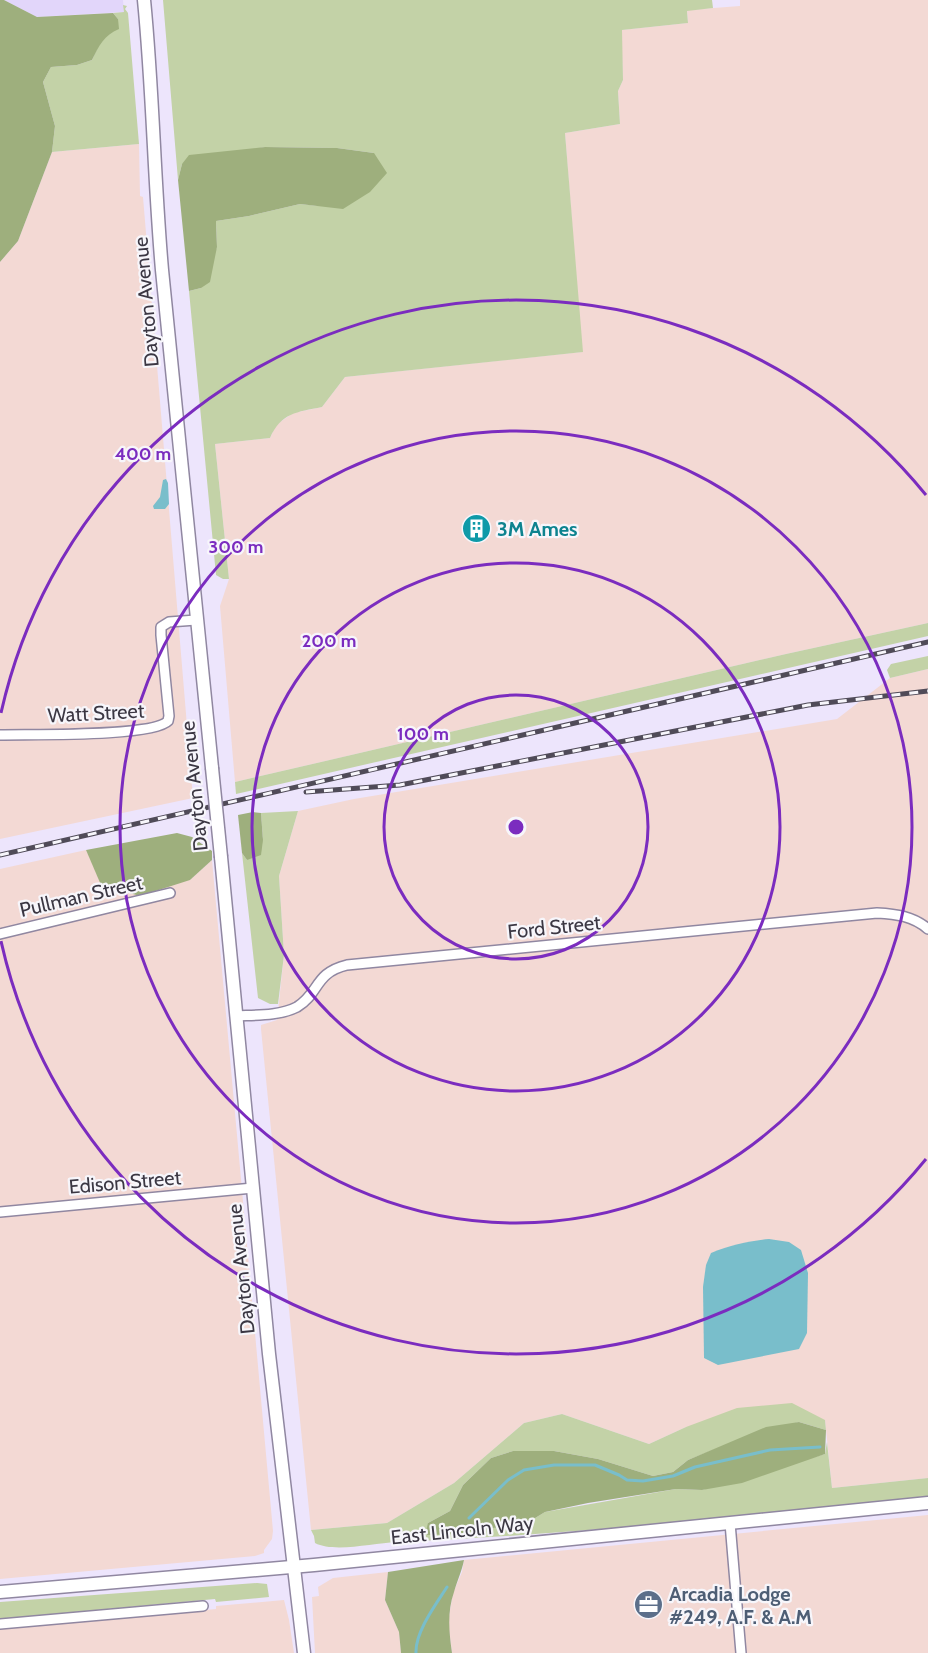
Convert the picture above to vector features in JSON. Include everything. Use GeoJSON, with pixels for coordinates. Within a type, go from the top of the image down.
{"type":"FeatureCollection","features":[{"type":"Feature","properties":{"kind":"main road","name":"Dayton Avenue"},"geometry":{"type":"LineString","coordinates":[[144,0],[162,270],[196,620],[213,768],[269,1354],[304,1653]]}},
{"type":"Feature","properties":{"kind":"main road","name":"East Lincoln Way"},"geometry":{"type":"LineString","coordinates":[[0,1592],[295,1567],[928,1503]]}},
{"type":"Feature","properties":{"kind":"street","name":"Watt Street"},"geometry":{"type":"LineString","coordinates":[[0,735],[140,730],[165,724],[169,716],[161,627],[169,622],[196,620]]}},
{"type":"Feature","properties":{"kind":"street","name":"Pullman Street"},"geometry":{"type":"LineString","coordinates":[[0,934],[171,893]]}},
{"type":"Feature","properties":{"kind":"street","name":"Ford Street"},"geometry":{"type":"LineString","coordinates":[[236,1016],[288,1011],[303,1002],[327,972],[347,965],[877,913],[917,920],[928,930]]}},
{"type":"Feature","properties":{"kind":"street","name":"Edison Street"},"geometry":{"type":"LineString","coordinates":[[0,1212],[253,1188]]}},
{"type":"Feature","properties":{"kind":"street"},"geometry":{"type":"LineString","coordinates":[[730,1523],[741,1653]]}},
{"type":"Feature","properties":{"kind":"street"},"geometry":{"type":"LineString","coordinates":[[0,1624],[203,1605]]}},
{"type":"Feature","properties":{"kind":"shaded area"},"geometry":{"type":"Polygon","coordinates":[[[4,0],[123,0],[124,12],[37,17],[4,0]]]}},
{"type":"Feature","properties":{"kind":"shaded area"},"geometry":{"type":"Polygon","coordinates":[[[740,0],[928,0],[928,623],[235,782],[220,606],[229,579],[215,444],[270,438],[276,425],[293,413],[322,407],[345,377],[582,352],[565,133],[620,124],[618,91],[623,80],[621,30],[688,23],[687,10],[740,6],[740,0]]]}},
{"type":"Feature","properties":{"kind":"shaded area"},"geometry":{"type":"Polygon","coordinates":[[[139,144],[140,196],[143,197],[193,798],[0,839],[0,262],[18,241],[52,152],[139,144]]]}},
{"type":"Feature","properties":{"kind":"shaded area"},"geometry":{"type":"Polygon","coordinates":[[[928,669],[928,1478],[832,1488],[825,1420],[686,1427],[649,1444],[562,1414],[524,1423],[454,1483],[387,1523],[311,1530],[261,1029],[261,1025],[277,1020],[284,955],[279,876],[298,811],[354,799],[837,719],[890,678],[928,669]]]}},
{"type":"Feature","properties":{"kind":"shaded area"},"geometry":{"type":"Polygon","coordinates":[[[86,850],[92,861],[190,880],[212,860],[273,1531],[272,1539],[264,1553],[255,1556],[0,1579],[0,869],[86,850]]]}},
{"type":"Feature","properties":{"kind":"shaded area"},"geometry":{"type":"Polygon","coordinates":[[[928,1515],[928,1653],[452,1653],[448,1622],[453,1593],[462,1572],[464,1560],[928,1515]]]}},
{"type":"Feature","properties":{"kind":"shaded area"},"geometry":{"type":"Polygon","coordinates":[[[388,1572],[385,1600],[399,1632],[401,1653],[315,1653],[312,1597],[319,1596],[318,1587],[333,1578],[388,1572]]]}},
{"type":"Feature","properties":{"kind":"shaded area"},"geometry":{"type":"Polygon","coordinates":[[[284,1600],[294,1653],[0,1653],[0,1629],[216,1609],[216,1606],[284,1600]]]}},
{"type":"Feature","properties":{"kind":"green space"},"geometry":{"type":"Polygon","coordinates":[[[0,0],[37,17],[113,13],[118,19],[119,29],[106,38],[92,60],[77,65],[51,67],[43,82],[55,126],[52,152],[18,241],[0,262],[0,0]]]}},
{"type":"Feature","properties":{"kind":"green space"},"geometry":{"type":"Polygon","coordinates":[[[163,0],[712,0],[713,8],[687,11],[688,23],[622,30],[623,80],[618,91],[620,124],[565,133],[583,352],[345,377],[322,407],[291,415],[279,423],[270,438],[215,444],[229,579],[216,575],[189,291],[201,288],[217,247],[216,221],[300,204],[319,206],[374,153],[337,148],[265,147],[182,164],[178,180],[163,0]]]}},
{"type":"Feature","properties":{"kind":"green space"},"geometry":{"type":"Polygon","coordinates":[[[123,5],[127,6],[125,9],[128,13],[139,144],[52,152],[55,126],[43,82],[51,67],[77,65],[92,60],[100,43],[118,19],[113,13],[124,12],[123,5]]]}},
{"type":"Feature","properties":{"kind":"green space"},"geometry":{"type":"Polygon","coordinates":[[[265,147],[337,148],[374,153],[387,173],[370,192],[343,209],[300,204],[216,221],[217,247],[210,282],[201,288],[189,291],[178,180],[182,164],[189,155],[265,147]]]}},
{"type":"Feature","properties":{"kind":"green space"},"geometry":{"type":"Polygon","coordinates":[[[928,623],[928,636],[236,794],[235,782],[928,623]]]}},
{"type":"Feature","properties":{"kind":"green space"},"geometry":{"type":"Polygon","coordinates":[[[928,656],[928,669],[890,678],[887,670],[891,664],[928,656]]]}},
{"type":"Feature","properties":{"kind":"green space"},"geometry":{"type":"Polygon","coordinates":[[[298,811],[279,876],[284,955],[278,1004],[270,1004],[258,998],[242,853],[247,860],[263,840],[261,813],[298,811]]]}},
{"type":"Feature","properties":{"kind":"green space"},"geometry":{"type":"Polygon","coordinates":[[[261,813],[263,840],[261,855],[247,860],[242,853],[238,815],[261,813]]]}},
{"type":"Feature","properties":{"kind":"green space"},"geometry":{"type":"Polygon","coordinates":[[[177,833],[192,837],[212,851],[212,860],[190,880],[140,896],[101,885],[86,850],[177,833]]]}},
{"type":"Feature","properties":{"kind":"green space"},"geometry":{"type":"Polygon","coordinates":[[[792,1403],[825,1420],[826,1430],[799,1422],[723,1446],[688,1460],[673,1472],[653,1476],[598,1459],[554,1451],[513,1451],[491,1458],[463,1485],[450,1511],[428,1523],[459,1534],[478,1529],[522,1526],[545,1512],[676,1489],[702,1490],[825,1454],[827,1442],[832,1488],[928,1478],[928,1496],[596,1529],[343,1547],[323,1546],[315,1543],[311,1530],[387,1523],[454,1483],[524,1423],[562,1414],[649,1444],[737,1408],[792,1403]]]}},
{"type":"Feature","properties":{"kind":"green space"},"geometry":{"type":"Polygon","coordinates":[[[799,1422],[826,1430],[825,1454],[742,1483],[702,1490],[676,1489],[588,1503],[545,1512],[522,1526],[478,1529],[459,1534],[425,1535],[428,1523],[450,1511],[463,1485],[491,1458],[513,1451],[554,1451],[598,1459],[653,1476],[673,1472],[688,1460],[766,1427],[799,1422]]]}},
{"type":"Feature","properties":{"kind":"green space"},"geometry":{"type":"Polygon","coordinates":[[[464,1560],[450,1607],[449,1630],[452,1653],[401,1653],[399,1632],[385,1600],[388,1572],[464,1560]]]}},
{"type":"Feature","properties":{"kind":"green space"},"geometry":{"type":"Polygon","coordinates":[[[267,1584],[269,1597],[216,1602],[215,1599],[0,1619],[0,1602],[267,1584]]]}},
{"type":"Feature","properties":{"kind":"water"},"geometry":{"type":"Polygon","coordinates":[[[166,479],[169,504],[165,509],[154,509],[153,506],[160,497],[163,480],[166,479]]]}},
{"type":"Feature","properties":{"kind":"water"},"geometry":{"type":"Polygon","coordinates":[[[769,1239],[789,1242],[801,1250],[808,1273],[807,1333],[799,1349],[718,1365],[704,1358],[703,1287],[706,1265],[711,1253],[740,1244],[769,1239]]]}},
{"type":"Feature","properties":{"kind":"waterway"},"geometry":{"type":"LineString","coordinates":[[469,1518],[508,1480],[524,1470],[554,1465],[595,1465],[627,1480],[643,1481],[673,1476],[695,1467],[770,1450],[820,1447]]}},
{"type":"Feature","properties":{"kind":"waterway"},"geometry":{"type":"LineString","coordinates":[[416,1653],[422,1627],[447,1587]]}},
{"type":"Feature","properties":{"kind":"railway"},"geometry":{"type":"LineString","coordinates":[[0,855],[928,642]]}},
{"type":"Feature","properties":{"kind":"railway"},"geometry":{"type":"LineString","coordinates":[[306,792],[400,785],[808,705],[928,691]]}},
{"type":"Feature","properties":{"kind":"place","name":"3M Ames"},"geometry":{"type":"Point","coordinates":[476,529]}},
{"type":"Feature","properties":{"kind":"place","name":"Arcadia Lodge #249, A.F. & A.M"},"geometry":{"type":"Point","coordinates":[648,1605]}}]}
